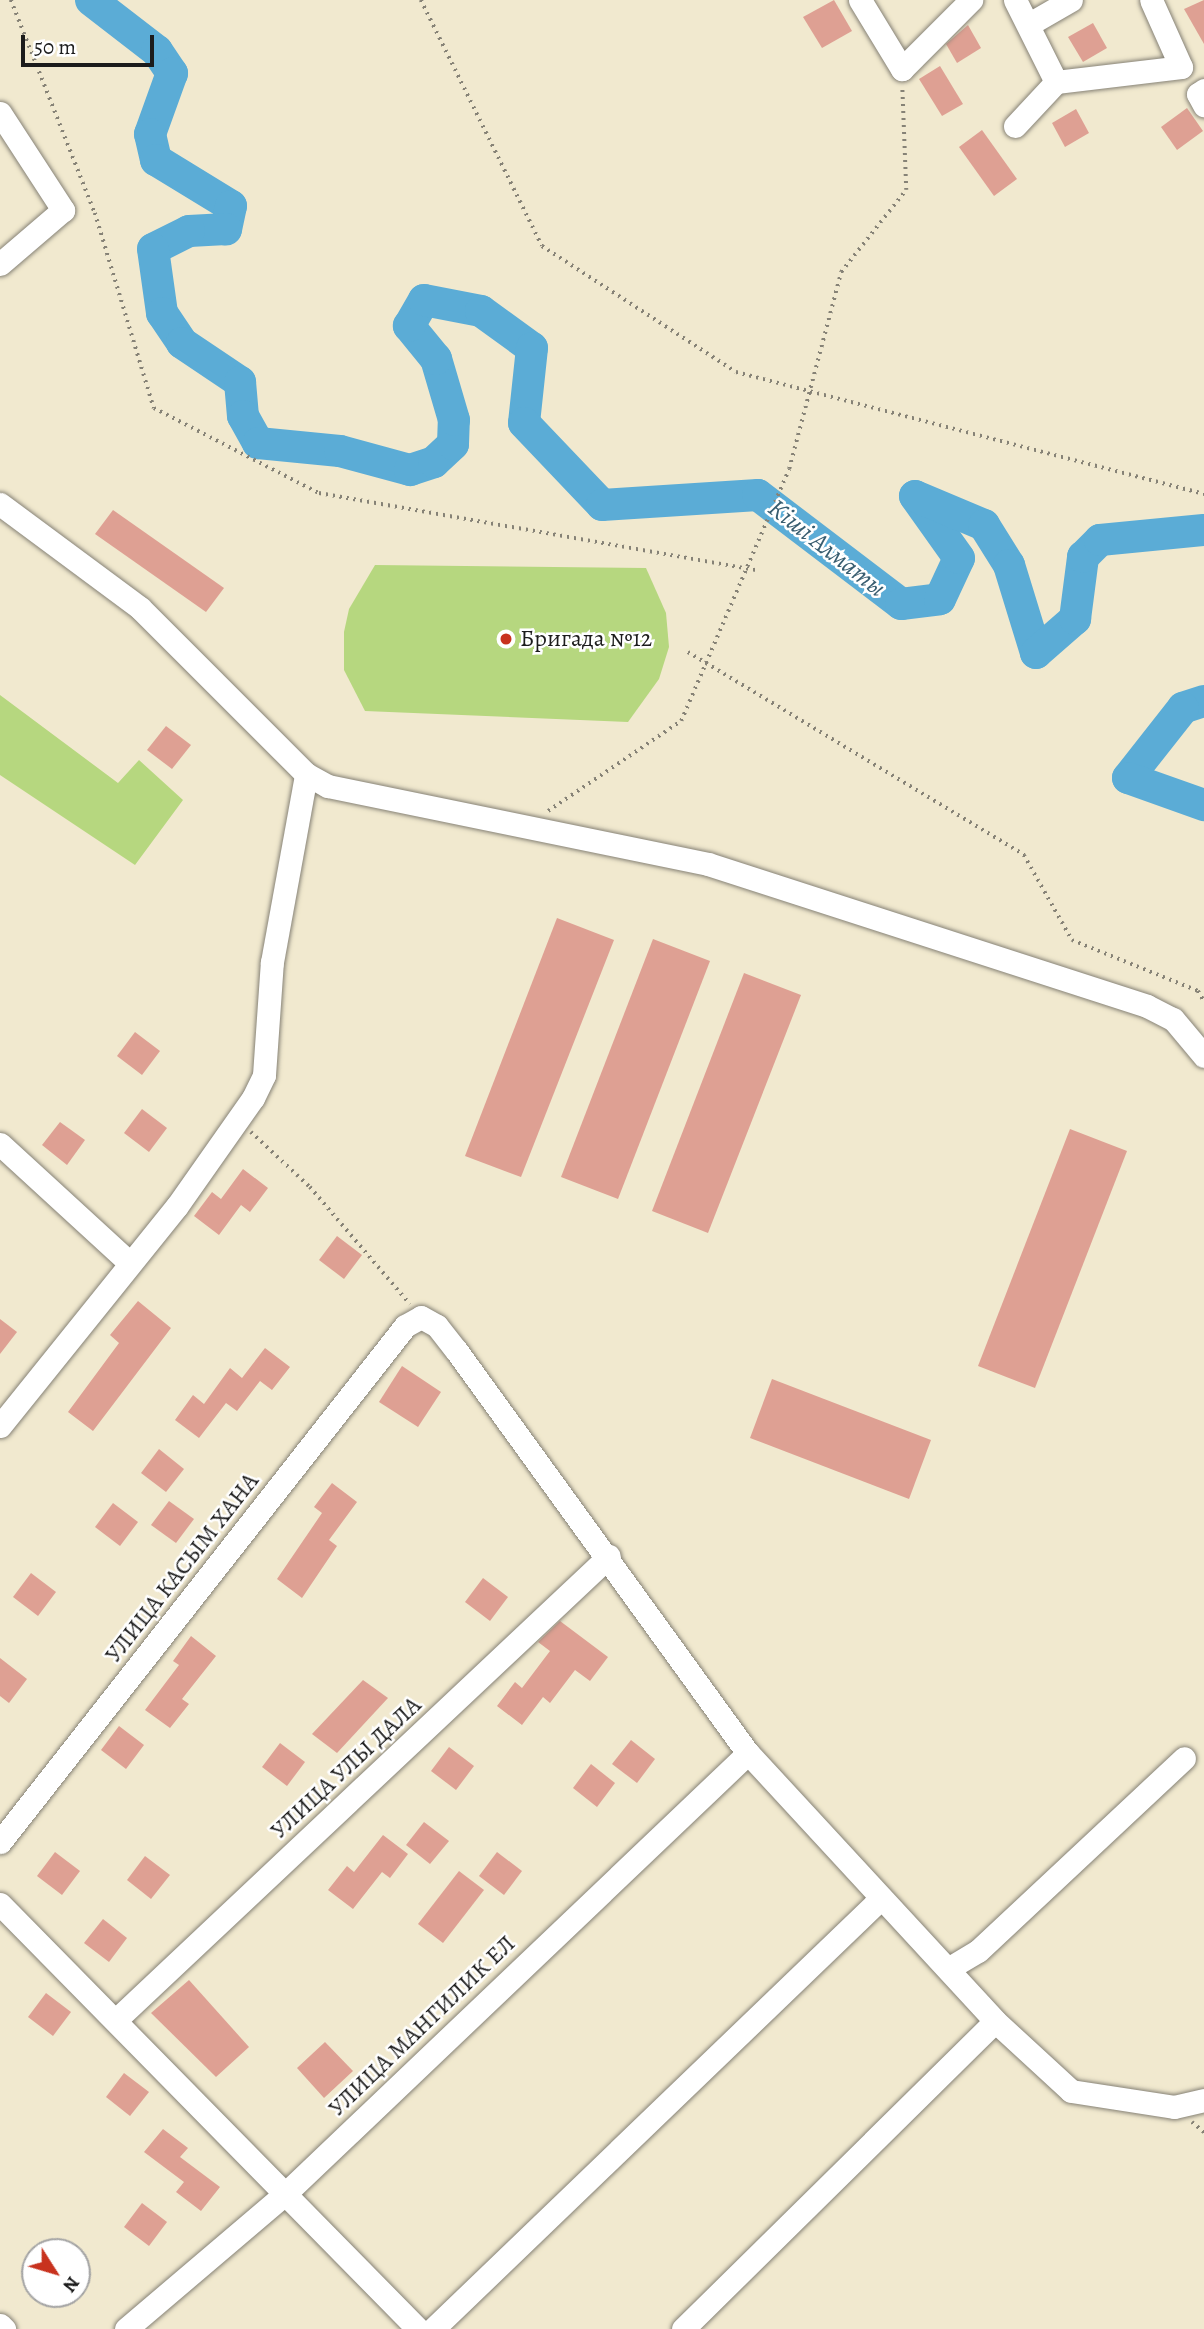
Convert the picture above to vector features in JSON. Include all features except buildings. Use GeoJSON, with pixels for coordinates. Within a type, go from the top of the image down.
{"type":"FeatureCollection","features":[{"type":"Feature","properties":{"kind":"street"},"geometry":{"type":"LineString","coordinates":[[860,0],[901,69],[971,0]]}},
{"type":"Feature","properties":{"kind":"street"},"geometry":{"type":"LineString","coordinates":[[1015,0],[1031,23],[1056,82]]}},
{"type":"Feature","properties":{"kind":"street"},"geometry":{"type":"LineString","coordinates":[[1031,23],[1071,0]]}},
{"type":"Feature","properties":{"kind":"street"},"geometry":{"type":"LineString","coordinates":[[1015,126],[1056,82],[1181,67],[1151,0]]}},
{"type":"Feature","properties":{"kind":"street"},"geometry":{"type":"LineString","coordinates":[[1204,90],[1198,94],[1204,105]]}},
{"type":"Feature","properties":{"kind":"street"},"geometry":{"type":"LineString","coordinates":[[0,113],[63,210],[0,264]]}},
{"type":"Feature","properties":{"kind":"street"},"geometry":{"type":"LineString","coordinates":[[0,504],[140,608],[306,774],[328,786],[529,824],[708,864],[1147,1006],[1173,1019],[1204,1056]]}},
{"type":"Feature","properties":{"kind":"street"},"geometry":{"type":"LineString","coordinates":[[0,1426],[239,1122],[264,1075],[272,962],[306,774]]}},
{"type":"Feature","properties":{"kind":"street"},"geometry":{"type":"LineString","coordinates":[[0,1145],[130,1264]]}},
{"type":"Feature","properties":{"kind":"street"},"geometry":{"type":"LineString","coordinates":[[413,1321],[437,1325],[609,1556],[748,1753],[878,1901],[951,1967],[995,2021],[1071,2091],[1174,2107],[1204,2100]]}},
{"type":"Feature","properties":{"kind":"street","name":"УЛИЦА КАСЫМ ХАНА"},"geometry":{"type":"LineString","coordinates":[[0,1842],[413,1321]]}},
{"type":"Feature","properties":{"kind":"street","name":"УЛИЦА УЛЫ ДАЛА"},"geometry":{"type":"LineString","coordinates":[[118,2018],[609,1556]]}},
{"type":"Feature","properties":{"kind":"street","name":"УЛИЦА МАНГИЛИК ЕЛ"},"geometry":{"type":"LineString","coordinates":[[126,2329],[285,2193],[748,1753]]}},
{"type":"Feature","properties":{"kind":"street"},"geometry":{"type":"LineString","coordinates":[[951,1967],[978,1951],[1184,1758]]}},
{"type":"Feature","properties":{"kind":"street"},"geometry":{"type":"LineString","coordinates":[[433,2329],[878,1901]]}},
{"type":"Feature","properties":{"kind":"street"},"geometry":{"type":"LineString","coordinates":[[0,1904],[118,2018],[418,2329]]}},
{"type":"Feature","properties":{"kind":"street"},"geometry":{"type":"LineString","coordinates":[[683,2329],[995,2021]]}},
{"type":"Feature","properties":{"kind":"street"},"geometry":{"type":"LineString","coordinates":[[0,2325],[4,2329]]}},
{"type":"Feature","properties":{"kind":"path"},"geometry":{"type":"LineString","coordinates":[[11,0],[95,214],[153,408],[319,493],[747,564],[756,570]]}},
{"type":"Feature","properties":{"kind":"path"},"geometry":{"type":"LineString","coordinates":[[421,0],[542,246],[736,372],[1204,494]]}},
{"type":"Feature","properties":{"kind":"path"},"geometry":{"type":"LineString","coordinates":[[529,824],[681,721],[789,469],[841,272],[906,190],[901,69]]}},
{"type":"Feature","properties":{"kind":"path"},"geometry":{"type":"LineString","coordinates":[[688,652],[708,658],[1024,855],[1072,940],[1198,990],[1204,1001]]}},
{"type":"Feature","properties":{"kind":"path"},"geometry":{"type":"LineString","coordinates":[[239,1122],[310,1187],[413,1321]]}},
{"type":"Feature","properties":{"kind":"green space","name":"Бригада №12"},"geometry":{"type":"Polygon","coordinates":[[[375,565],[646,568],[666,613],[669,647],[659,679],[628,722],[365,711],[344,670],[344,632],[349,609],[375,565]]]}},
{"type":"Feature","properties":{"kind":"green space"},"geometry":{"type":"Polygon","coordinates":[[[0,695],[118,783],[139,760],[183,800],[135,865],[0,775],[0,695]]]}},
{"type":"Feature","properties":{"kind":"waterway","name":"Кіші Алматы"},"geometry":{"type":"LineString","coordinates":[[91,0],[157,51],[172,73],[150,134],[156,160],[231,206],[226,229],[189,231],[153,249],[162,313],[182,343],[240,382],[243,416],[258,443],[340,451],[410,470],[434,462],[453,444],[454,420],[436,359],[409,326],[424,300],[481,311],[532,348],[524,423],[602,505],[758,495],[901,604],[940,599],[959,558],[915,496],[984,525],[1009,565],[1036,653],[1075,619],[1083,557],[1100,540],[1204,530]]}},
{"type":"Feature","properties":{"kind":"waterway","name":"Кіші Алматы"},"geometry":{"type":"LineString","coordinates":[[1204,701],[1183,708],[1128,778],[1204,805]]}},
{"type":"Feature","properties":{"kind":"place","name":"Бригада №12"},"geometry":{"type":"Point","coordinates":[506,639]}}]}
